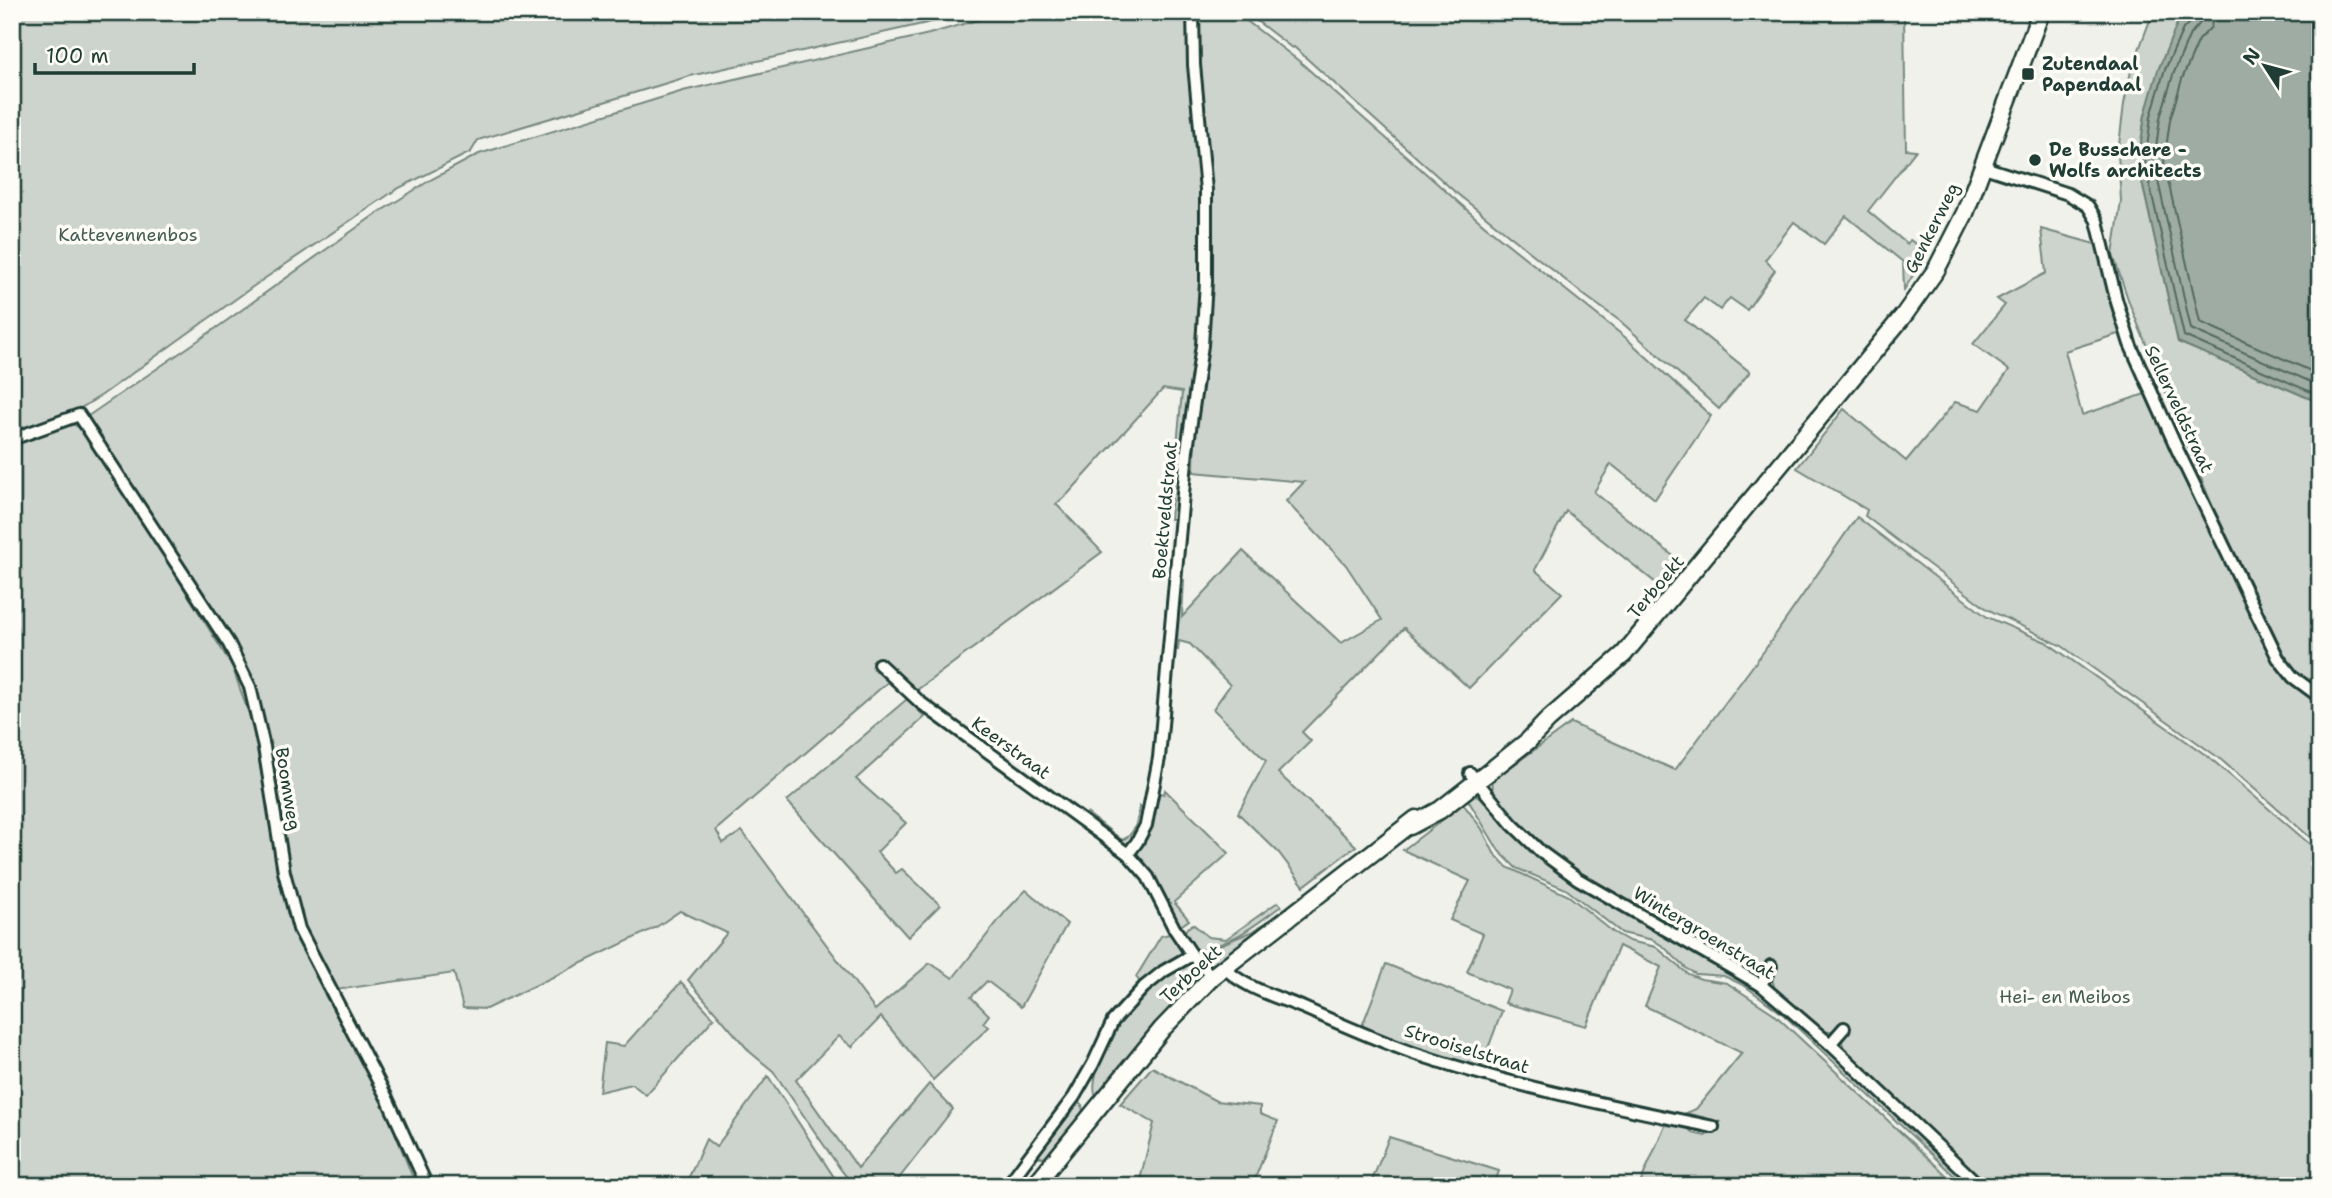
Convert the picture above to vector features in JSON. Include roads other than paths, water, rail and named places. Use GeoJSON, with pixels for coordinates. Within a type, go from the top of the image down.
{"type":"FeatureCollection","features":[{"type":"Feature","properties":{"kind":"main road","name":"Genkerweg"},"geometry":{"type":"LineString","coordinates":[[1781,466],[1883,342],[1936,270],[1989,169],[2041,12]]}},
{"type":"Feature","properties":{"kind":"main road","name":"Terboekt"},"geometry":{"type":"LineString","coordinates":[[1034,1186],[1162,1029],[1218,972],[1410,826],[1440,810],[1474,777],[1528,741],[1548,720],[1624,654],[1781,466]]}},
{"type":"Feature","properties":{"kind":"street","name":"Boektveldstraat"},"geometry":{"type":"LineString","coordinates":[[1128,854],[1146,825],[1159,758],[1187,450],[1202,345],[1206,282],[1206,190],[1194,65],[1193,12]]}},
{"type":"Feature","properties":{"kind":"street","name":"Sellerveldstraat"},"geometry":{"type":"LineString","coordinates":[[1989,169],[2068,194],[2088,206],[2097,221],[2130,344],[2177,449],[2278,658],[2293,677],[2320,697]]}},
{"type":"Feature","properties":{"kind":"street","name":"Boomweg"},"geometry":{"type":"LineString","coordinates":[[12,439],[79,415],[229,644],[250,687],[264,747],[284,872],[299,929],[387,1098],[427,1186]]}},
{"type":"Feature","properties":{"kind":"street","name":"Keerstraat"},"geometry":{"type":"LineString","coordinates":[[880,664],[921,703],[1128,854]]}},
{"type":"Feature","properties":{"kind":"street","name":"Wintergroenstraat"},"geometry":{"type":"LineString","coordinates":[[1474,777],[1541,852],[1578,879],[1760,985],[1830,1044],[1980,1186]]}},
{"type":"Feature","properties":{"kind":"street"},"geometry":{"type":"LineString","coordinates":[[1128,854],[1148,877],[1174,928],[1192,955],[1218,972]]}},
{"type":"Feature","properties":{"kind":"street","name":"Terboekt"},"geometry":{"type":"LineString","coordinates":[[1007,1186],[1074,1097],[1113,1021],[1144,987],[1164,971],[1192,955]]}},
{"type":"Feature","properties":{"kind":"street"},"geometry":{"type":"LineString","coordinates":[[1760,985],[1771,966]]}},
{"type":"Feature","properties":{"kind":"street","name":"Strooiselstraat"},"geometry":{"type":"LineString","coordinates":[[1218,972],[1367,1036],[1414,1053],[1585,1101],[1713,1127]]}},
{"type":"Feature","properties":{"kind":"street"},"geometry":{"type":"LineString","coordinates":[[1830,1044],[1844,1028]]}},
{"type":"Feature","properties":{"kind":"water"},"geometry":{"type":"Polygon","coordinates":[[[2190,12],[2320,12],[2320,403],[2178,342],[2138,164],[2145,115],[2158,70],[2177,24],[2190,12]]]}},
{"type":"Feature","properties":{"kind":"place","name":"Zutendaal Papendaal"},"geometry":{"type":"Point","coordinates":[2028,74]}},
{"type":"Feature","properties":{"kind":"place","name":"De Busschere - Wolfs architects"},"geometry":{"type":"Point","coordinates":[2035,160]}},
{"type":"Feature","properties":{"kind":"park label","name":"Kattevennenbos"},"geometry":{"type":"Point","coordinates":[128,235]}},
{"type":"Feature","properties":{"kind":"park label","name":"Hei- en Meibos"},"geometry":{"type":"Point","coordinates":[2065,997]}}]}
